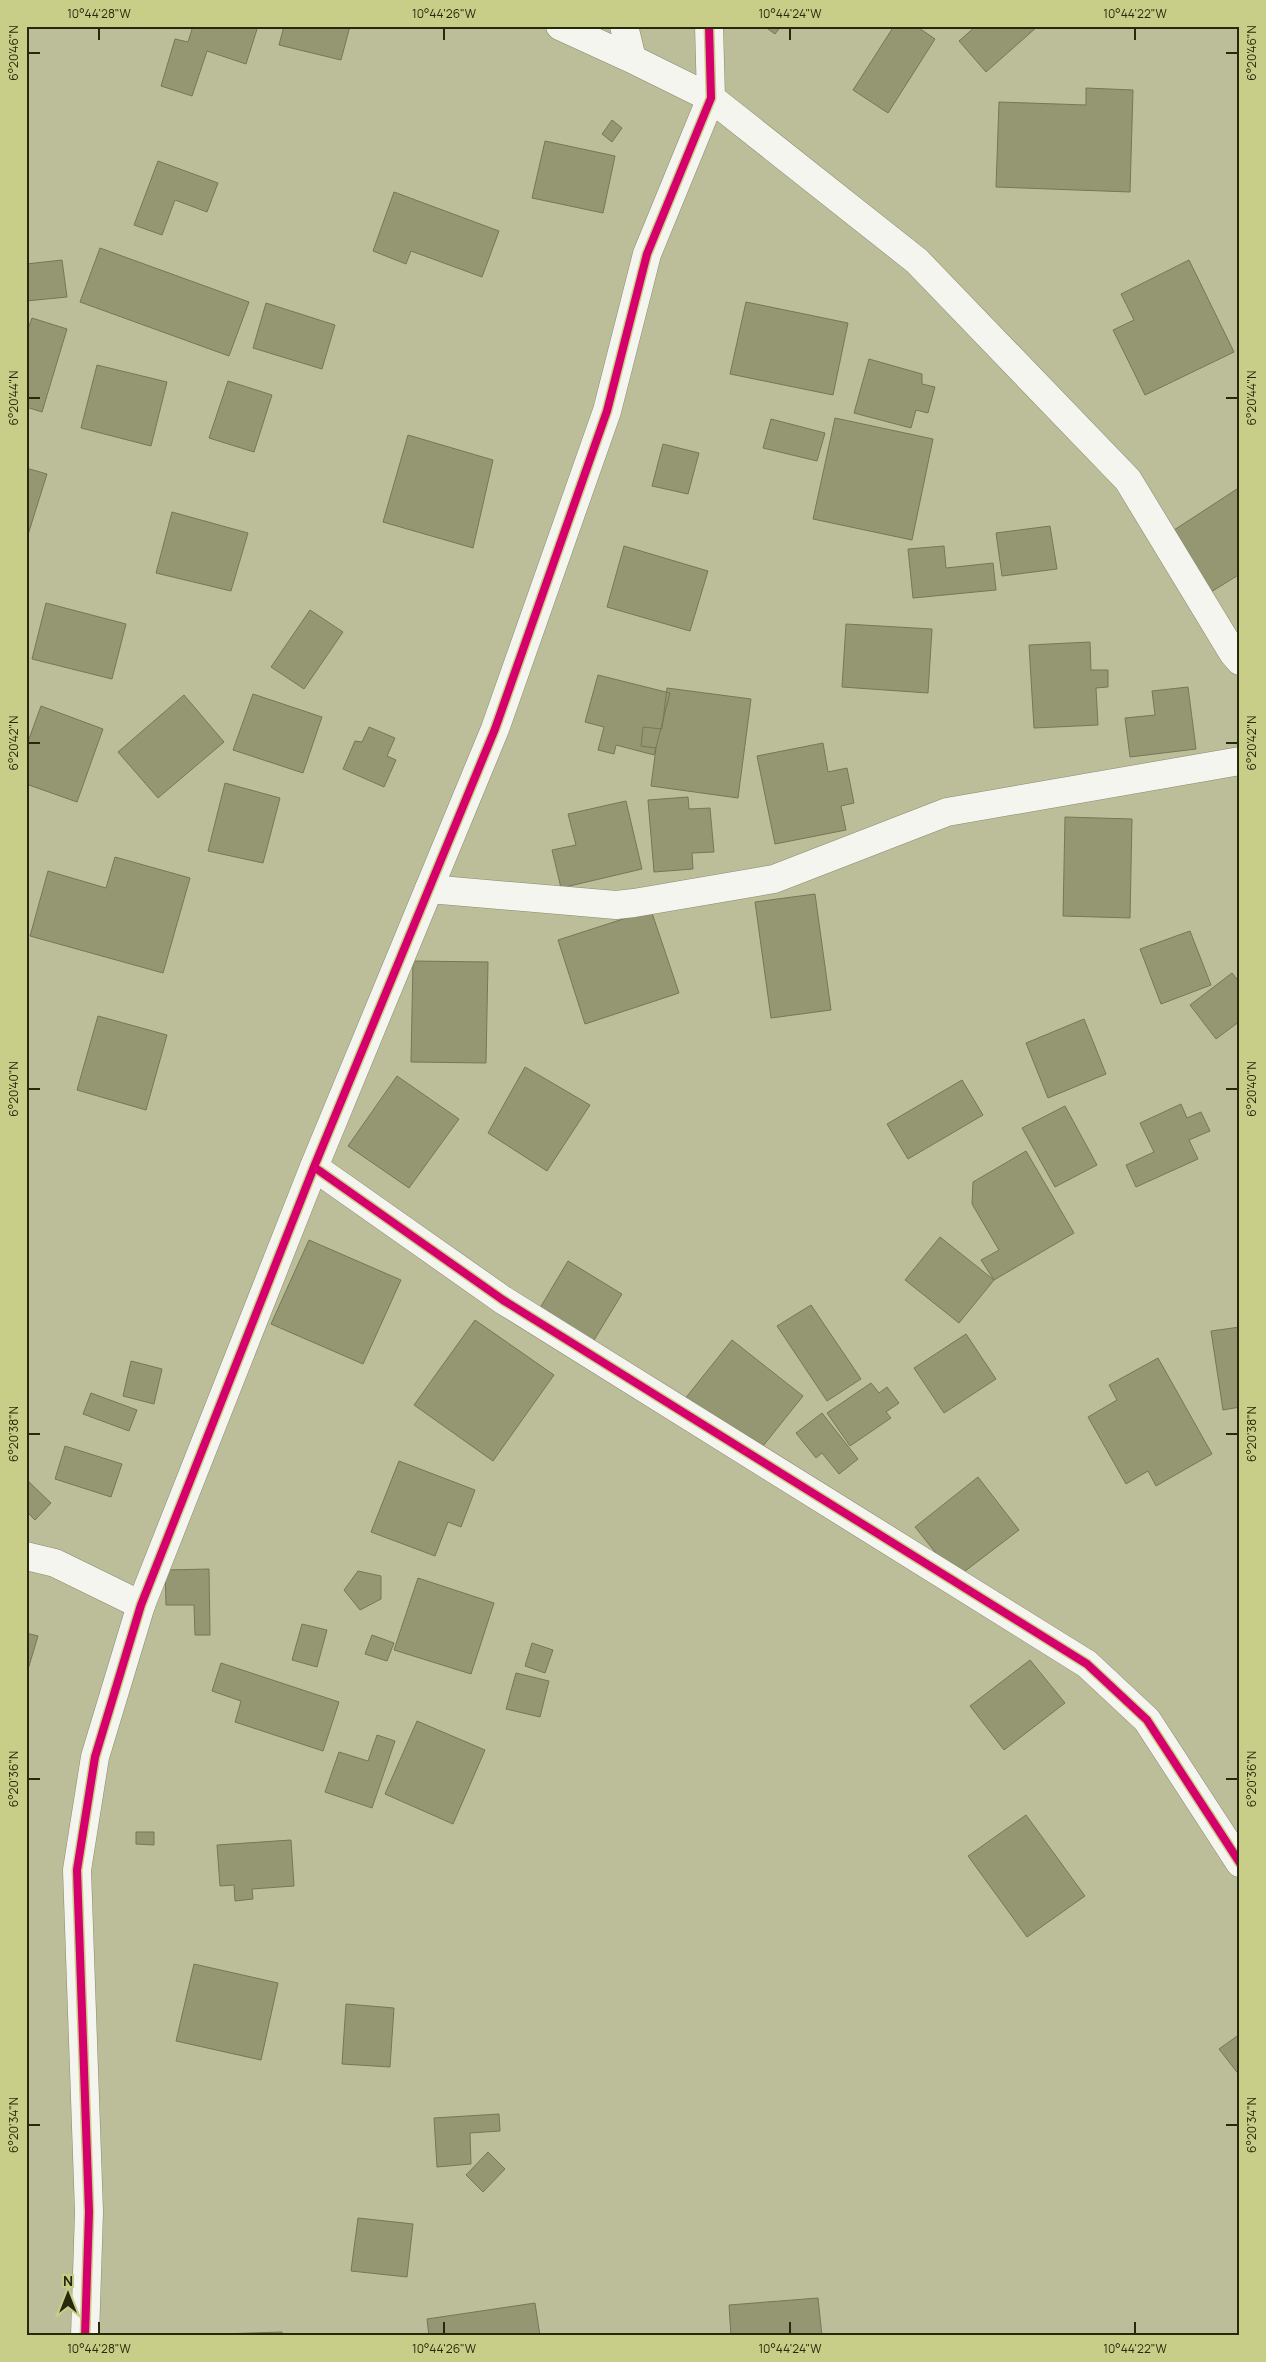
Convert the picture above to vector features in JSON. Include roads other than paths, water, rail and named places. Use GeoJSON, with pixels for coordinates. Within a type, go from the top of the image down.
{"type":"FeatureCollection","features":[{"type":"Feature","properties":{"kind":"street"},"geometry":{"type":"LineString","coordinates":[[560,26],[712,98],[917,261],[1128,480],[1232,653],[1240,661]]}},
{"type":"Feature","properties":{"kind":"street"},"geometry":{"type":"LineString","coordinates":[[624,26],[632,59]]}},
{"type":"Feature","properties":{"kind":"street"},"geometry":{"type":"LineString","coordinates":[[85,2336],[89,2212],[77,1870],[95,1756],[141,1606],[314,1167],[495,729],[607,411],[647,254],[712,98],[709,26]]}},
{"type":"Feature","properties":{"kind":"street"},"geometry":{"type":"LineString","coordinates":[[429,889],[616,905],[634,903],[774,879],[947,812],[1240,761]]}},
{"type":"Feature","properties":{"kind":"street"},"geometry":{"type":"LineString","coordinates":[[314,1167],[503,1300],[1087,1664],[1147,1720],[1240,1863]]}},
{"type":"Feature","properties":{"kind":"street"},"geometry":{"type":"LineString","coordinates":[[26,1556],[56,1563],[141,1606]]}}]}
